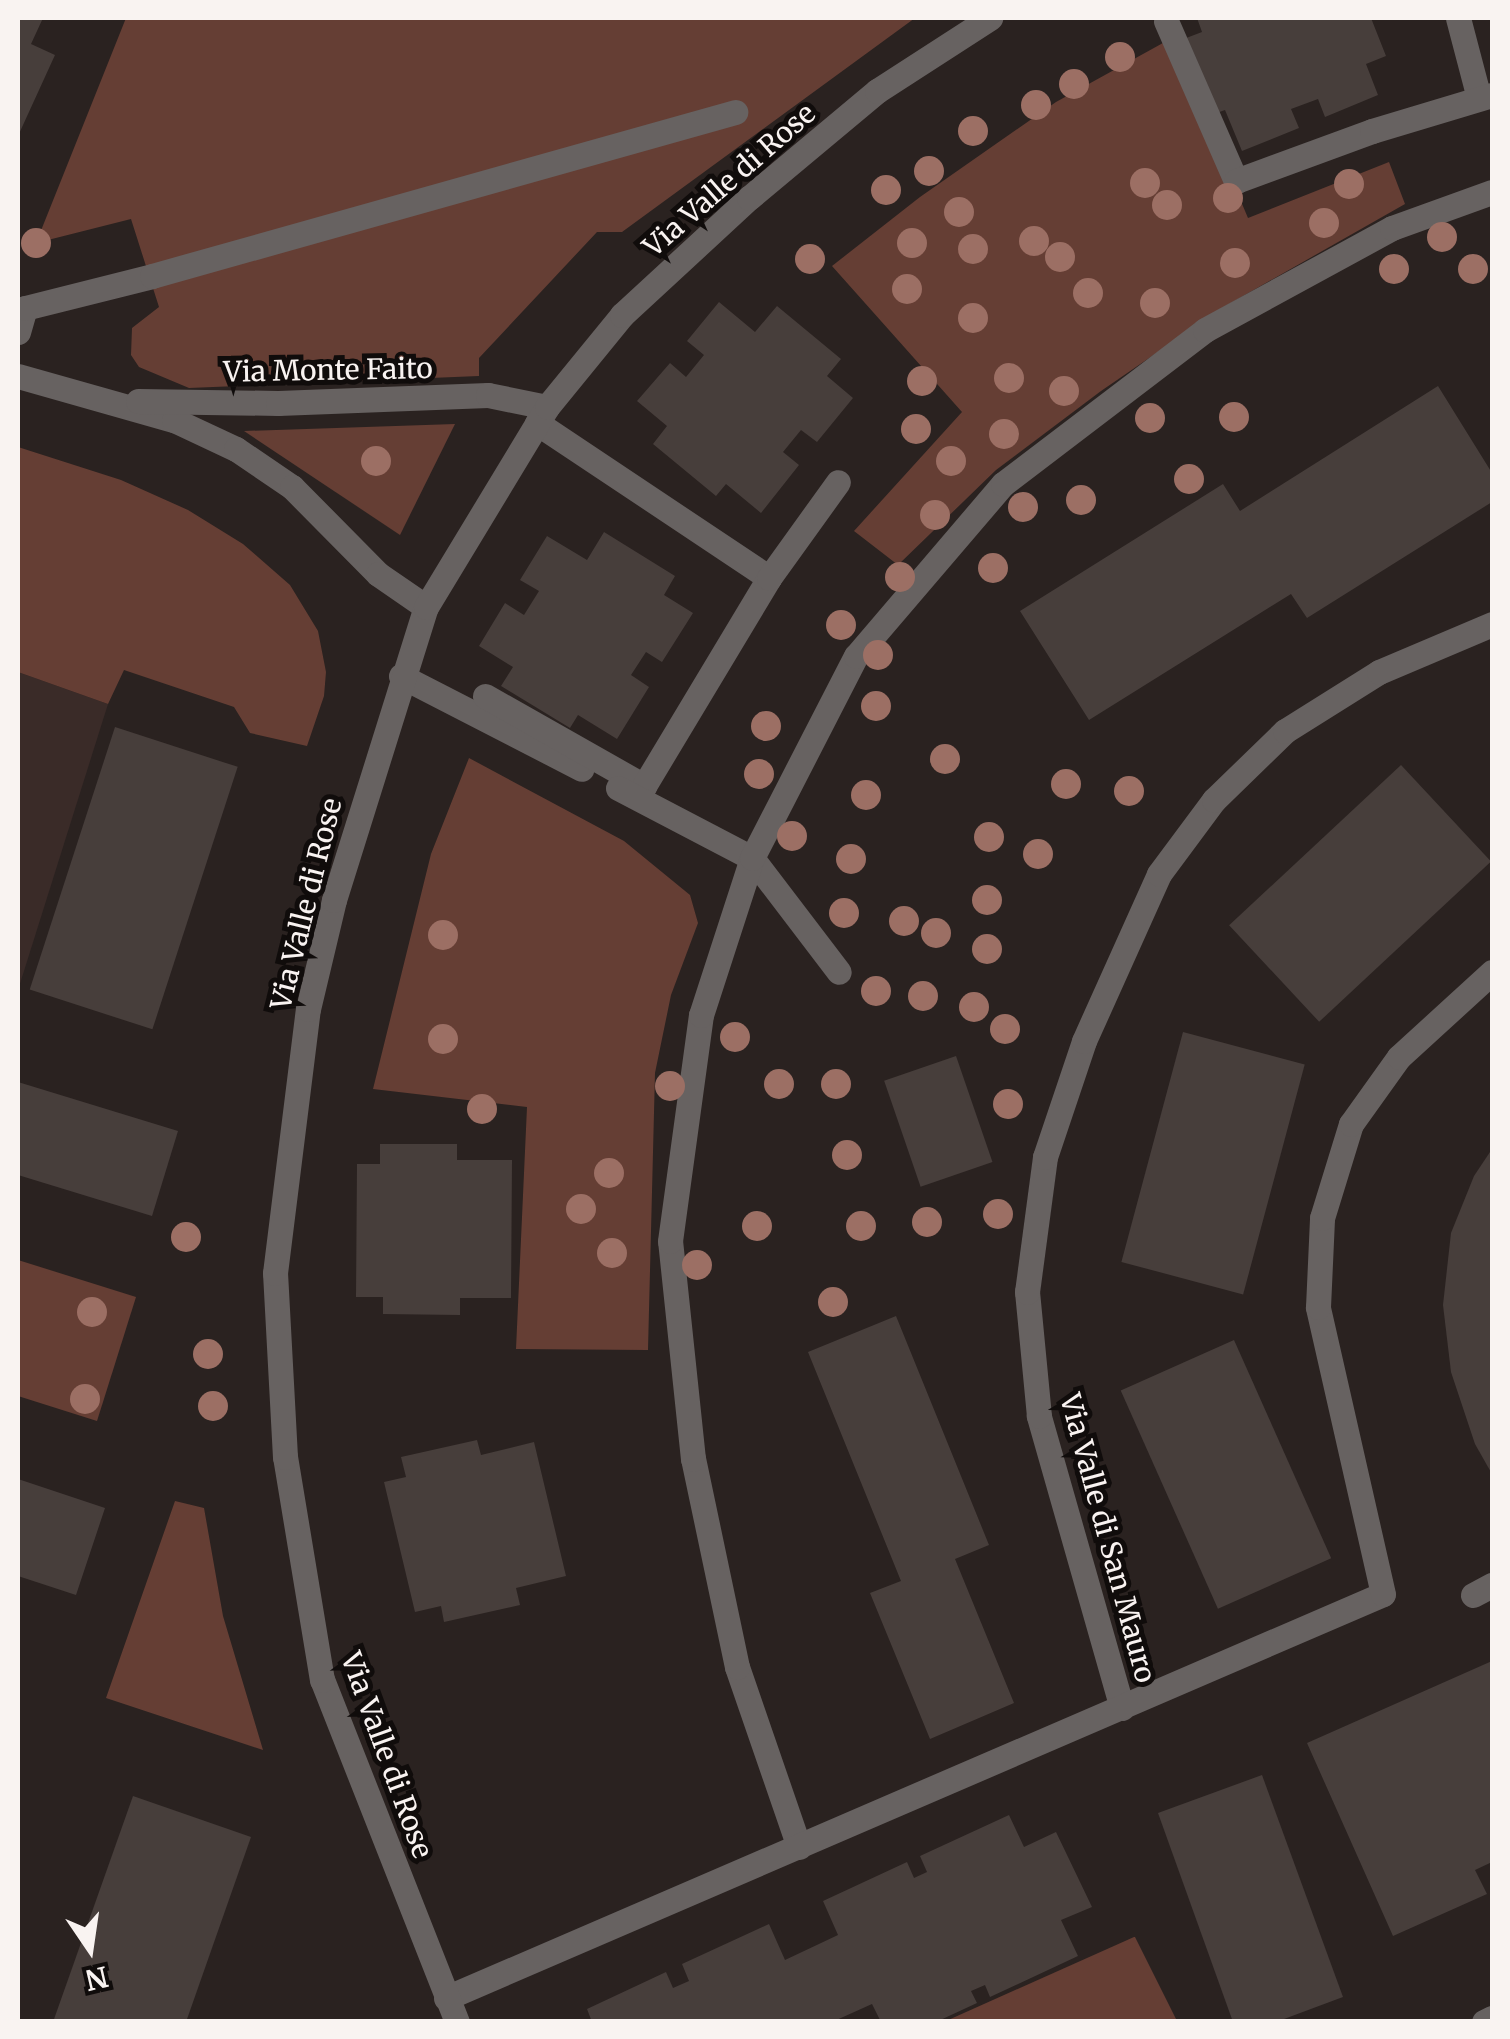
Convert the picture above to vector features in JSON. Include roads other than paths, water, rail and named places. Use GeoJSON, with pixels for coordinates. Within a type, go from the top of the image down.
{"type":"FeatureCollection","features":[{"type":"Feature","properties":{"kind":"street","name":"Via Valle di Rose"},"geometry":{"type":"LineString","coordinates":[[452,2010],[322,1680],[284,1457],[276,1272],[308,1009],[334,900],[400,676],[426,607],[542,415],[622,315],[748,198],[877,91],[990,18]]}},
{"type":"Feature","properties":{"kind":"street"},"geometry":{"type":"LineString","coordinates":[[1166,21],[1236,181],[1372,130],[1486,97],[1458,18]]}},
{"type":"Feature","properties":{"kind":"street"},"geometry":{"type":"LineString","coordinates":[[18,332],[26,308],[735,112]]}},
{"type":"Feature","properties":{"kind":"street"},"geometry":{"type":"LineString","coordinates":[[799,1847],[733,1648],[693,1460],[670,1240],[701,1015],[752,858],[856,656],[1003,484],[1205,330],[1392,228],[1492,192]]}},
{"type":"Feature","properties":{"kind":"street","name":"Via Monte Faito"},"geometry":{"type":"LineString","coordinates":[[18,376],[174,420],[236,449],[292,487],[378,574],[426,607]]}},
{"type":"Feature","properties":{"kind":"street","name":"Via Monte Faito"},"geometry":{"type":"LineString","coordinates":[[108,400],[278,403],[488,394],[542,415]]}},
{"type":"Feature","properties":{"kind":"street"},"geometry":{"type":"LineString","coordinates":[[542,415],[770,578]]}},
{"type":"Feature","properties":{"kind":"street"},"geometry":{"type":"LineString","coordinates":[[484,696],[644,786],[770,578],[838,482]]}},
{"type":"Feature","properties":{"kind":"street","name":"Via Valle di San Mauro"},"geometry":{"type":"LineString","coordinates":[[1122,1708],[1039,1416],[1027,1292],[1045,1157],[1084,1041],[1159,874],[1214,800],[1285,731],[1379,672],[1492,624]]}},
{"type":"Feature","properties":{"kind":"street"},"geometry":{"type":"LineString","coordinates":[[400,676],[752,858],[839,972]]}},
{"type":"Feature","properties":{"kind":"street","name":"Via Valle di San Mauro"},"geometry":{"type":"LineString","coordinates":[[452,2010],[799,1847],[1383,1594],[1318,1307],[1322,1218],[1351,1124],[1399,1057],[1492,972]]}},
{"type":"Feature","properties":{"kind":"street"},"geometry":{"type":"LineString","coordinates":[[1484,2022],[1492,2018]]}}]}
